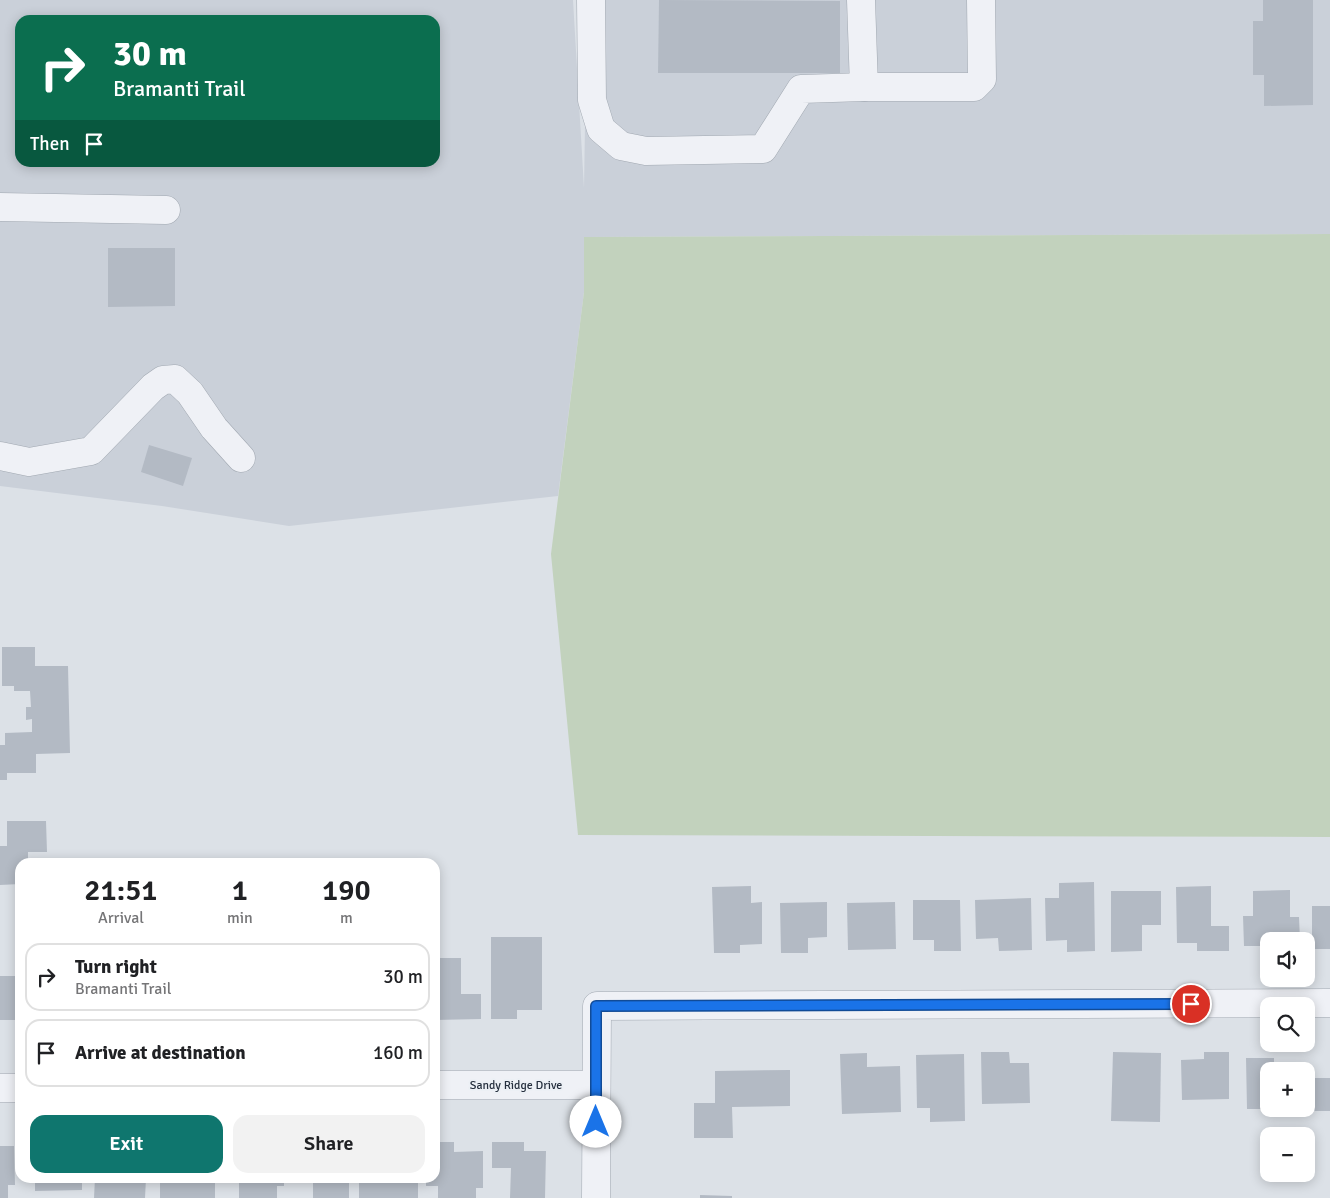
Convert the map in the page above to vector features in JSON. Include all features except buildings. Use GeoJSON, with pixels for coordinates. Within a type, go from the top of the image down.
{"type":"FeatureCollection","features":[{"type":"Feature","properties":{"kind":"street"},"geometry":{"type":"LineString","coordinates":[[591,0],[592,100],[601,129],[621,146],[646,151],[763,149],[801,89],[974,87],[982,79],[981,0]]}},
{"type":"Feature","properties":{"kind":"street"},"geometry":{"type":"LineString","coordinates":[[861,0],[864,87]]}},
{"type":"Feature","properties":{"kind":"street"},"geometry":{"type":"LineString","coordinates":[[0,207],[166,210]]}},
{"type":"Feature","properties":{"kind":"street"},"geometry":{"type":"LineString","coordinates":[[0,456],[28,462],[91,451],[154,387],[163,380],[175,379],[190,393],[214,428],[241,458]]}},
{"type":"Feature","properties":{"kind":"street"},"geometry":{"type":"LineString","coordinates":[[596,1198],[596,1006],[1330,1003]]}},
{"type":"Feature","properties":{"kind":"street","name":"Sandy Ridge Drive"},"geometry":{"type":"LineString","coordinates":[[440,1085],[596,1085]]}},
{"type":"Feature","properties":{"kind":"street"},"geometry":{"type":"LineString","coordinates":[[0,1088],[15,1088]]}},
{"type":"Feature","properties":{"kind":"shaded area"},"geometry":{"type":"Polygon","coordinates":[[[0,0],[573,0],[584,188],[587,0],[1330,0],[1330,234],[584,237],[584,292],[558,496],[289,526],[162,506],[0,486],[0,0]]]}},
{"type":"Feature","properties":{"kind":"green space"},"geometry":{"type":"Polygon","coordinates":[[[1330,234],[1330,837],[578,835],[551,554],[584,292],[584,237],[1330,234]]]}},
{"type":"Feature","properties":{"kind":"route"},"geometry":{"type":"LineString","coordinates":[[596,1122],[596,1006],[1191,1004]]}}]}
